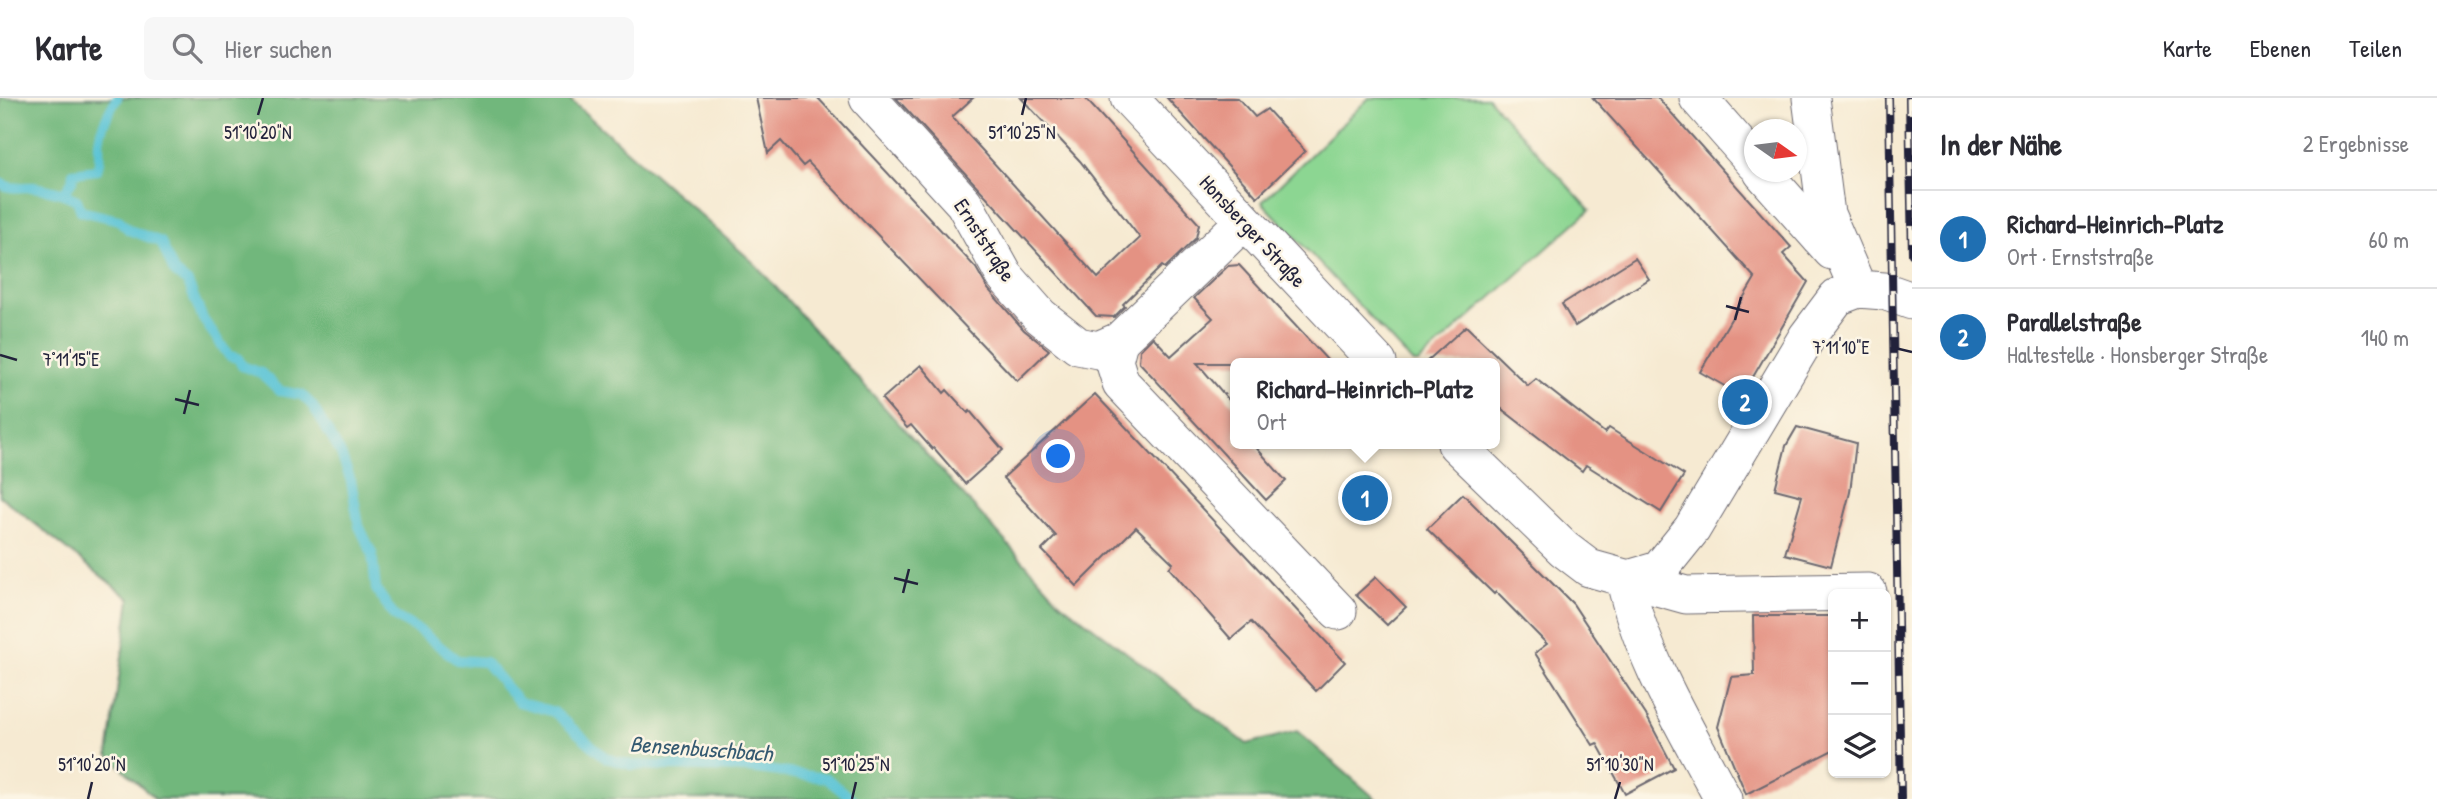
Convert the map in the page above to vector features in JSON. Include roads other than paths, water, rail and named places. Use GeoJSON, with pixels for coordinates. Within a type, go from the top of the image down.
{"type":"FeatureCollection","features":[{"type":"Feature","properties":{"kind":"street","name":"Ernststraße"},"geometry":{"type":"LineString","coordinates":[[868,98],[964,203],[1004,275],[1040,316],[1078,346],[1098,350],[1119,341]]}},
{"type":"Feature","properties":{"kind":"street","name":"Honsberger Straße"},"geometry":{"type":"LineString","coordinates":[[1129,98],[1373,358]]}},
{"type":"Feature","properties":{"kind":"street"},"geometry":{"type":"LineString","coordinates":[[1698,98],[1744,150]]}},
{"type":"Feature","properties":{"kind":"street"},"geometry":{"type":"LineString","coordinates":[[1811,98],[1826,214],[1858,289]]}},
{"type":"Feature","properties":{"kind":"street"},"geometry":{"type":"LineString","coordinates":[[1771,182],[1833,252],[1858,289]]}},
{"type":"Feature","properties":{"kind":"street"},"geometry":{"type":"LineString","coordinates":[[1244,221],[1119,341],[1114,361],[1121,383],[1338,611]]}},
{"type":"Feature","properties":{"kind":"street"},"geometry":{"type":"LineString","coordinates":[[1625,580],[1659,570],[1692,529],[1807,337],[1837,297],[1858,289],[1884,291],[1912,301]]}},
{"type":"Feature","properties":{"kind":"street"},"geometry":{"type":"LineString","coordinates":[[1461,449],[1564,549],[1589,568],[1686,595],[1828,593]]}},
{"type":"Feature","properties":{"kind":"street"},"geometry":{"type":"LineString","coordinates":[[1625,580],[1633,617],[1651,663],[1723,799]]}},
{"type":"Feature","properties":{"kind":"waterway"},"geometry":{"type":"LineString","coordinates":[[64,193],[72,181],[73,173],[97,170],[101,131],[117,98]]}},
{"type":"Feature","properties":{"kind":"waterway","name":"Bensenbuschbach"},"geometry":{"type":"LineString","coordinates":[[0,183],[13,188],[33,187],[67,195],[77,200],[81,211],[119,220],[129,230],[161,242],[174,272],[188,283],[203,319],[229,356],[238,358],[242,366],[261,373],[280,391],[302,395],[312,405],[340,452],[351,481],[359,526],[372,553],[376,589],[394,616],[419,630],[457,660],[485,662],[519,702],[554,712],[606,758],[631,765],[750,768],[826,778],[852,799]]}},
{"type":"Feature","properties":{"kind":"railway"},"geometry":{"type":"LineString","coordinates":[[1889,98],[1901,799]]}},
{"type":"Feature","properties":{"kind":"railway"},"geometry":{"type":"LineString","coordinates":[[1909,98],[1912,254]]}},
{"type":"Feature","properties":{"kind":"place","name":"Parallelstraße"},"geometry":{"type":"Point","coordinates":[1745,402]}},
{"type":"Feature","properties":{"kind":"place","name":"Richard-Heinrich-Platz"},"geometry":{"type":"Point","coordinates":[1365,498]}}]}
